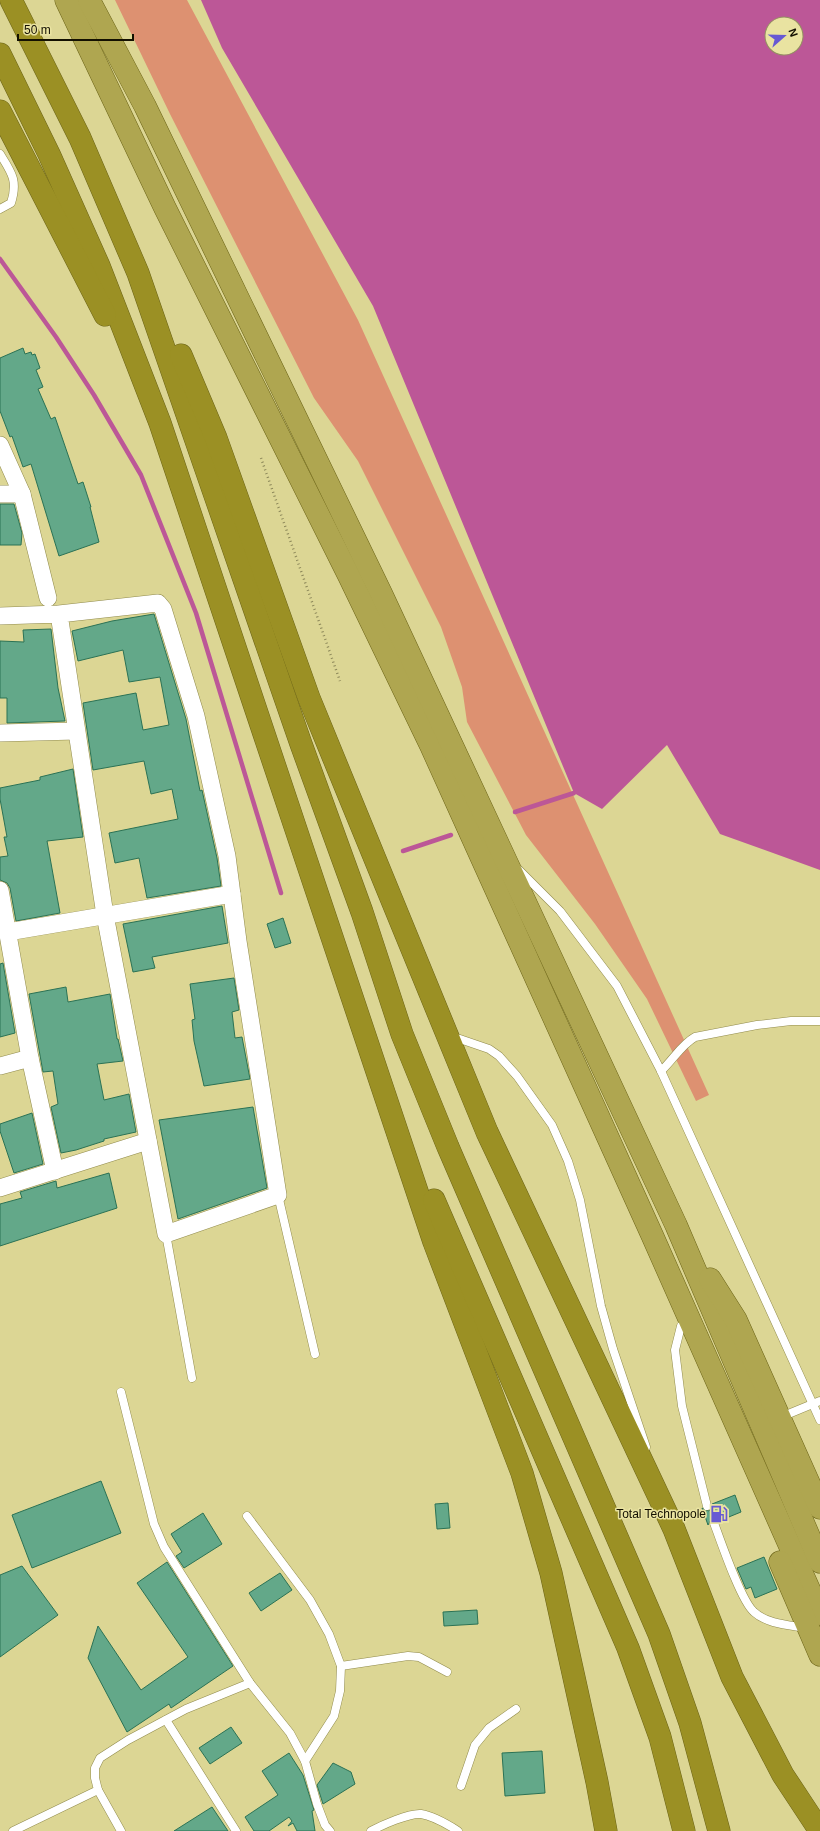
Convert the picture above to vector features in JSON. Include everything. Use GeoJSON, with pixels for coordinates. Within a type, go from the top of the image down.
{"type":"FeatureCollection","features":[{"type":"Feature","properties":{"kind":"highway"},"geometry":{"type":"LineString","coordinates":[[11,0],[80,138],[138,273],[301,744],[362,912],[402,1034],[559,1407],[659,1634],[690,1722],[719,1831]]}},
{"type":"Feature","properties":{"kind":"highway"},"geometry":{"type":"LineString","coordinates":[[66,0],[165,208],[350,576],[431,746],[652,1235],[814,1622],[820,1655]]}},
{"type":"Feature","properties":{"kind":"highway"},"geometry":{"type":"LineString","coordinates":[[89,0],[145,106],[377,586],[676,1225],[820,1562]]}},
{"type":"Feature","properties":{"kind":"highway"},"geometry":{"type":"LineString","coordinates":[[0,54],[49,154],[99,266],[160,423],[434,1242],[522,1473],[551,1573],[597,1782],[606,1831]]}},
{"type":"Feature","properties":{"kind":"highway"},"geometry":{"type":"LineString","coordinates":[[0,111],[160,423]]}},
{"type":"Feature","properties":{"kind":"highway"},"geometry":{"type":"LineString","coordinates":[[138,273],[181,354],[216,438],[309,698],[487,1132],[674,1529],[732,1677],[783,1775],[820,1831]]}},
{"type":"Feature","properties":{"kind":"highway"},"geometry":{"type":"LineString","coordinates":[[370,1047],[462,1268],[628,1648],[660,1737],[684,1831]]}},
{"type":"Feature","properties":{"kind":"highway"},"geometry":{"type":"LineString","coordinates":[[676,1225],[736,1320],[820,1508]]}},
{"type":"Feature","properties":{"kind":"highway"},"geometry":{"type":"LineString","coordinates":[[652,1235],[681,1326],[814,1622]]}},
{"type":"Feature","properties":{"kind":"street"},"geometry":{"type":"LineString","coordinates":[[0,445],[22,494],[48,598]]}},
{"type":"Feature","properties":{"kind":"street"},"geometry":{"type":"LineString","coordinates":[[0,494],[22,494]]}},
{"type":"Feature","properties":{"kind":"street"},"geometry":{"type":"LineString","coordinates":[[0,616],[59,614],[154,603],[161,605],[196,716],[227,856],[278,1195],[166,1234],[105,915],[59,614]]}},
{"type":"Feature","properties":{"kind":"street"},"geometry":{"type":"LineString","coordinates":[[0,733],[76,731]]}},
{"type":"Feature","properties":{"kind":"street"},"geometry":{"type":"LineString","coordinates":[[0,890],[30,1058],[56,1171]]}},
{"type":"Feature","properties":{"kind":"street"},"geometry":{"type":"LineString","coordinates":[[8,932],[232,894]]}},
{"type":"Feature","properties":{"kind":"street"},"geometry":{"type":"LineString","coordinates":[[0,1066],[30,1058]]}},
{"type":"Feature","properties":{"kind":"street"},"geometry":{"type":"LineString","coordinates":[[0,1188],[148,1141]]}},
{"type":"Feature","properties":{"kind":"lane"},"geometry":{"type":"LineString","coordinates":[[0,154],[12,173],[15,191],[11,203],[0,209]]}},
{"type":"Feature","properties":{"kind":"lane"},"geometry":{"type":"LineString","coordinates":[[501,853],[560,911],[618,986],[661,1071],[816,1403],[820,1420]]}},
{"type":"Feature","properties":{"kind":"lane"},"geometry":{"type":"LineString","coordinates":[[661,1071],[672,1061],[687,1042],[695,1037],[757,1024],[792,1021],[820,1021]]}},
{"type":"Feature","properties":{"kind":"lane"},"geometry":{"type":"LineString","coordinates":[[446,1034],[489,1050],[499,1056],[517,1076],[552,1125],[568,1162],[580,1200],[601,1306],[613,1349],[674,1529]]}},
{"type":"Feature","properties":{"kind":"lane"},"geometry":{"type":"LineString","coordinates":[[278,1195],[315,1354]]}},
{"type":"Feature","properties":{"kind":"lane"},"geometry":{"type":"LineString","coordinates":[[166,1234],[192,1378]]}},
{"type":"Feature","properties":{"kind":"lane"},"geometry":{"type":"LineString","coordinates":[[681,1326],[675,1350],[682,1406],[707,1506]]}},
{"type":"Feature","properties":{"kind":"lane"},"geometry":{"type":"LineString","coordinates":[[121,1392],[154,1524],[164,1547],[250,1683],[290,1733],[305,1761],[317,1804],[325,1825],[330,1831]]}},
{"type":"Feature","properties":{"kind":"lane"},"geometry":{"type":"LineString","coordinates":[[780,1417],[816,1403]]}},
{"type":"Feature","properties":{"kind":"lane"},"geometry":{"type":"LineString","coordinates":[[247,1516],[310,1600],[329,1634],[341,1666],[340,1691],[334,1716],[305,1761]]}},
{"type":"Feature","properties":{"kind":"lane"},"geometry":{"type":"LineString","coordinates":[[714,1523],[743,1597],[754,1612],[773,1622],[814,1622]]}},
{"type":"Feature","properties":{"kind":"lane"},"geometry":{"type":"LineString","coordinates":[[341,1666],[408,1656],[419,1657],[447,1672]]}},
{"type":"Feature","properties":{"kind":"lane"},"geometry":{"type":"LineString","coordinates":[[121,1831],[98,1790],[95,1778],[95,1768],[100,1758],[128,1740],[186,1709],[250,1683]]}},
{"type":"Feature","properties":{"kind":"lane"},"geometry":{"type":"LineString","coordinates":[[461,1786],[475,1745],[489,1728],[516,1710]]}},
{"type":"Feature","properties":{"kind":"lane"},"geometry":{"type":"LineString","coordinates":[[166,1720],[236,1831]]}},
{"type":"Feature","properties":{"kind":"lane"},"geometry":{"type":"LineString","coordinates":[[13,1831],[98,1790]]}},
{"type":"Feature","properties":{"kind":"lane"},"geometry":{"type":"LineString","coordinates":[[371,1831],[398,1819],[420,1814],[444,1822],[458,1831]]}},
{"type":"Feature","properties":{"kind":"path"},"geometry":{"type":"LineString","coordinates":[[261,458],[340,681]]}},
{"type":"Feature","properties":{"kind":"shaded area"},"geometry":{"type":"Polygon","coordinates":[[[115,0],[187,0],[358,320],[709,1095],[696,1101],[647,999],[595,924],[526,835],[467,722],[462,687],[441,627],[358,461],[314,398],[170,114],[115,0]]]}},
{"type":"Feature","properties":{"kind":"shaded area"},"geometry":{"type":"Polygon","coordinates":[[[201,0],[820,0],[820,870],[720,834],[667,745],[602,809],[574,793],[373,306],[222,48],[201,0]]]}},
{"type":"Feature","properties":{"kind":"building"},"geometry":{"type":"Polygon","coordinates":[[[23,348],[25,354],[31,352],[32,355],[35,354],[40,368],[36,370],[43,387],[38,389],[51,419],[55,417],[78,484],[83,482],[91,507],[99,542],[59,556],[31,464],[23,467],[12,436],[10,437],[0,411],[0,358],[23,348]]]}},
{"type":"Feature","properties":{"kind":"building"},"geometry":{"type":"Polygon","coordinates":[[[0,504],[14,504],[22,533],[21,545],[0,545],[0,504]]]}},
{"type":"Feature","properties":{"kind":"building"},"geometry":{"type":"Polygon","coordinates":[[[154,614],[186,719],[200,791],[202,790],[217,858],[221,886],[147,898],[139,858],[115,863],[109,833],[178,819],[172,789],[151,794],[144,761],[93,770],[83,703],[136,693],[143,730],[169,725],[160,677],[129,682],[123,650],[78,661],[72,631],[112,621],[154,614]]]}},
{"type":"Feature","properties":{"kind":"building"},"geometry":{"type":"Polygon","coordinates":[[[51,629],[58,688],[65,721],[7,723],[7,698],[0,698],[0,641],[24,642],[23,630],[51,629]]]}},
{"type":"Feature","properties":{"kind":"building"},"geometry":{"type":"Polygon","coordinates":[[[73,769],[83,837],[47,841],[60,913],[16,921],[10,888],[7,883],[0,880],[0,857],[8,856],[4,837],[7,837],[0,799],[0,788],[40,780],[40,777],[73,769]]]}},
{"type":"Feature","properties":{"kind":"building"},"geometry":{"type":"Polygon","coordinates":[[[222,906],[228,943],[152,957],[155,968],[133,972],[123,924],[222,906]]]}},
{"type":"Feature","properties":{"kind":"building"},"geometry":{"type":"Polygon","coordinates":[[[283,918],[291,943],[275,948],[267,924],[283,918]]]}},
{"type":"Feature","properties":{"kind":"building"},"geometry":{"type":"Polygon","coordinates":[[[3,963],[15,1033],[0,1037],[0,964],[3,963]]]}},
{"type":"Feature","properties":{"kind":"building"},"geometry":{"type":"Polygon","coordinates":[[[234,978],[239,1010],[232,1012],[235,1038],[242,1037],[250,1079],[204,1086],[194,1041],[192,1020],[195,1019],[190,984],[234,978]]]}},
{"type":"Feature","properties":{"kind":"building"},"geometry":{"type":"Polygon","coordinates":[[[66,987],[68,1002],[110,994],[117,1039],[123,1061],[97,1064],[104,1100],[129,1094],[136,1132],[104,1139],[104,1141],[61,1153],[51,1107],[58,1104],[53,1071],[43,1072],[29,994],[66,987]]]}},
{"type":"Feature","properties":{"kind":"building"},"geometry":{"type":"Polygon","coordinates":[[[253,1107],[267,1188],[178,1219],[159,1120],[253,1107]]]}},
{"type":"Feature","properties":{"kind":"building"},"geometry":{"type":"Polygon","coordinates":[[[32,1113],[43,1164],[14,1173],[0,1131],[0,1124],[32,1113]]]}},
{"type":"Feature","properties":{"kind":"building"},"geometry":{"type":"Polygon","coordinates":[[[109,1173],[117,1208],[0,1246],[0,1204],[22,1198],[20,1192],[56,1181],[57,1188],[109,1173]]]}},
{"type":"Feature","properties":{"kind":"building"},"geometry":{"type":"Polygon","coordinates":[[[101,1481],[121,1533],[32,1568],[12,1515],[101,1481]]]}},
{"type":"Feature","properties":{"kind":"building"},"geometry":{"type":"Polygon","coordinates":[[[735,1495],[741,1512],[719,1521],[712,1518],[708,1525],[702,1508],[709,1511],[712,1508],[712,1504],[735,1495]]]}},
{"type":"Feature","properties":{"kind":"building"},"geometry":{"type":"Polygon","coordinates":[[[448,1503],[450,1528],[437,1529],[435,1504],[448,1503]]]}},
{"type":"Feature","properties":{"kind":"building"},"geometry":{"type":"Polygon","coordinates":[[[203,1513],[222,1544],[184,1568],[176,1556],[182,1552],[171,1534],[203,1513]]]}},
{"type":"Feature","properties":{"kind":"building"},"geometry":{"type":"Polygon","coordinates":[[[764,1557],[777,1589],[755,1598],[751,1587],[746,1589],[737,1568],[764,1557]]]}},
{"type":"Feature","properties":{"kind":"building"},"geometry":{"type":"Polygon","coordinates":[[[167,1562],[233,1666],[171,1708],[169,1704],[127,1732],[88,1658],[98,1626],[141,1690],[188,1657],[137,1583],[167,1562]]]}},
{"type":"Feature","properties":{"kind":"building"},"geometry":{"type":"Polygon","coordinates":[[[22,1566],[58,1615],[0,1657],[0,1575],[22,1566]]]}},
{"type":"Feature","properties":{"kind":"building"},"geometry":{"type":"Polygon","coordinates":[[[280,1573],[292,1590],[261,1611],[249,1593],[280,1573]]]}},
{"type":"Feature","properties":{"kind":"building"},"geometry":{"type":"Polygon","coordinates":[[[477,1610],[478,1624],[444,1626],[443,1612],[477,1610]]]}},
{"type":"Feature","properties":{"kind":"building"},"geometry":{"type":"Polygon","coordinates":[[[231,1727],[242,1743],[210,1764],[199,1748],[231,1727]]]}},
{"type":"Feature","properties":{"kind":"building"},"geometry":{"type":"Polygon","coordinates":[[[542,1751],[545,1793],[505,1796],[502,1753],[542,1751]]]}},
{"type":"Feature","properties":{"kind":"building"},"geometry":{"type":"Polygon","coordinates":[[[289,1753],[303,1775],[314,1810],[312,1811],[315,1831],[297,1831],[293,1823],[288,1826],[292,1821],[289,1817],[269,1831],[254,1831],[245,1817],[278,1795],[262,1771],[289,1753]]]}},
{"type":"Feature","properties":{"kind":"building"},"geometry":{"type":"Polygon","coordinates":[[[333,1763],[351,1772],[355,1784],[323,1804],[317,1785],[333,1763]]]}},
{"type":"Feature","properties":{"kind":"building"},"geometry":{"type":"Polygon","coordinates":[[[212,1807],[228,1831],[174,1831],[212,1807]]]}},
{"type":"Feature","properties":{"kind":"waterway"},"geometry":{"type":"LineString","coordinates":[[0,259],[56,337],[94,395],[141,475],[196,613],[281,893]]}},
{"type":"Feature","properties":{"kind":"waterway"},"geometry":{"type":"LineString","coordinates":[[515,812],[574,793]]}},
{"type":"Feature","properties":{"kind":"waterway"},"geometry":{"type":"LineString","coordinates":[[403,851],[451,835]]}},
{"type":"Feature","properties":{"kind":"place","name":"Total Technopole"},"geometry":{"type":"Point","coordinates":[719,1514]}}]}
